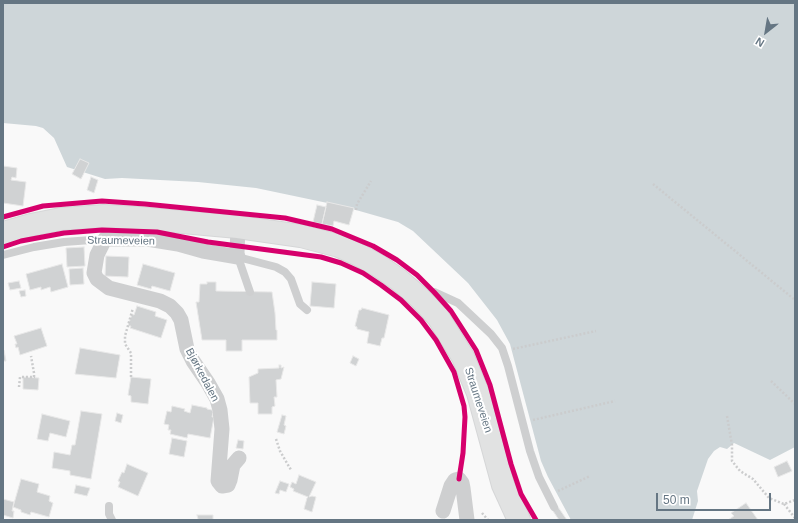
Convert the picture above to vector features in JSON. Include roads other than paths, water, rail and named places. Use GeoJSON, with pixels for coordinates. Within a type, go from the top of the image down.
{"type":"FeatureCollection","features":[{"type":"Feature","properties":{"kind":"main road","name":"Straumeveien"},"geometry":{"type":"LineString","coordinates":[[3,233],[61,219],[104,216],[138,218],[238,227],[301,236],[339,246],[379,266],[399,280],[420,298],[438,318],[463,357],[478,393],[504,485],[519,520]]}},
{"type":"Feature","properties":{"kind":"street"},"geometry":{"type":"LineString","coordinates":[[238,227],[238,257]]}},
{"type":"Feature","properties":{"kind":"street","name":"Straumeveien"},"geometry":{"type":"LineString","coordinates":[[105,239],[155,240],[238,257]]}},
{"type":"Feature","properties":{"kind":"street","name":"Bjørkedalen"},"geometry":{"type":"LineString","coordinates":[[105,239],[97,255],[94,267],[94,273],[97,279],[109,288],[120,292],[160,301],[170,306],[181,320],[187,349],[216,399],[220,410],[222,430],[218,482],[222,486],[228,485],[233,465],[238,458]]}},
{"type":"Feature","properties":{"kind":"street"},"geometry":{"type":"LineString","coordinates":[[441,515],[451,486],[455,480],[459,479],[463,488],[467,520]]}},
{"type":"Feature","properties":{"kind":"lane","name":"Straumeveien"},"geometry":{"type":"LineString","coordinates":[[3,255],[34,247],[64,242],[105,239]]}},
{"type":"Feature","properties":{"kind":"lane"},"geometry":{"type":"LineString","coordinates":[[238,257],[250,292]]}},
{"type":"Feature","properties":{"kind":"lane","name":"Straumeveien"},"geometry":{"type":"LineString","coordinates":[[238,257],[276,267],[285,272],[291,279],[300,304],[307,310]]}},
{"type":"Feature","properties":{"kind":"lane"},"geometry":{"type":"LineString","coordinates":[[420,298],[434,292],[458,303],[491,334],[502,348],[530,451],[539,477],[554,507]]}},
{"type":"Feature","properties":{"kind":"lane"},"geometry":{"type":"LineString","coordinates":[[109,506],[109,514],[112,520]]}}]}
